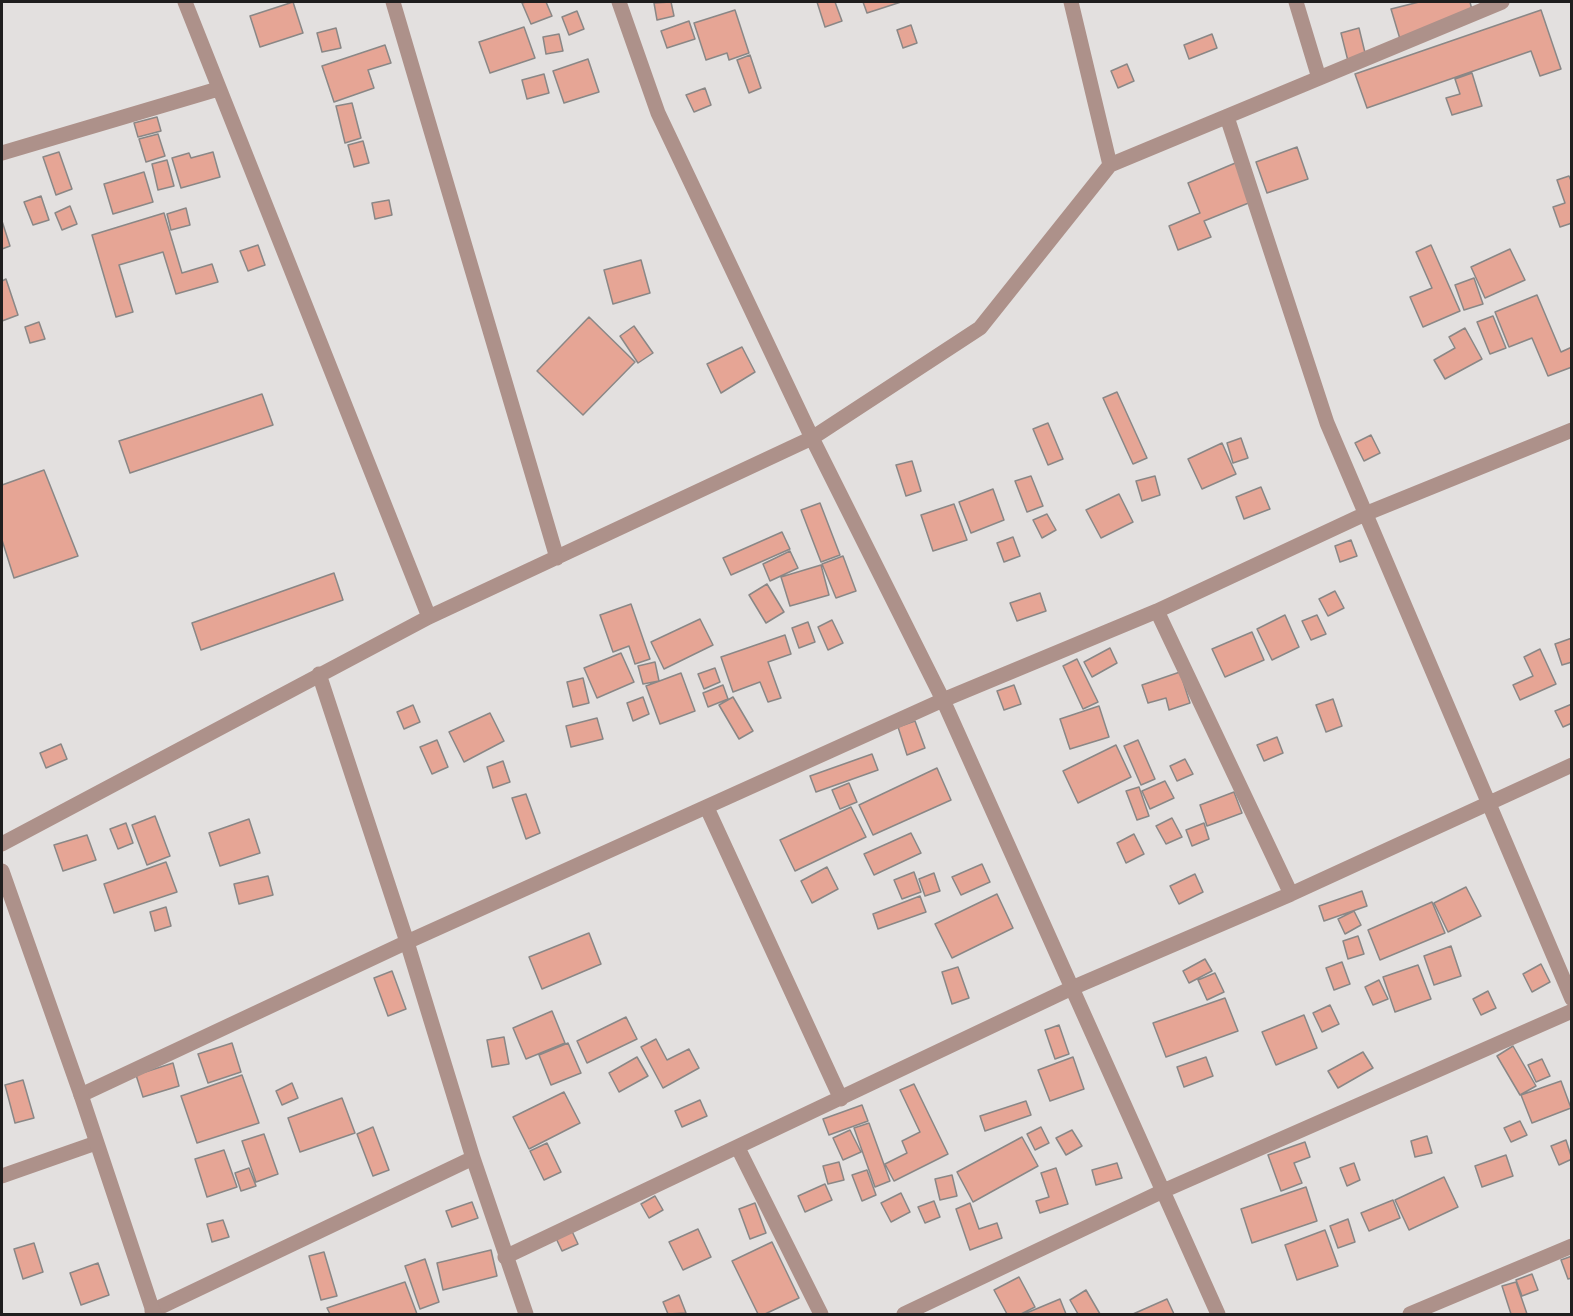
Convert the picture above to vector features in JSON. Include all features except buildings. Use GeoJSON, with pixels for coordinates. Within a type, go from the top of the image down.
{"type":"FeatureCollection","features":[{"type":"Feature","properties":{"kind":"street"},"geometry":{"type":"LineString","coordinates":[[185,2],[429,617]]}},
{"type":"Feature","properties":{"kind":"street"},"geometry":{"type":"LineString","coordinates":[[393,2],[557,558]]}},
{"type":"Feature","properties":{"kind":"street"},"geometry":{"type":"LineString","coordinates":[[619,2],[658,113],[812,438],[943,700],[1218,1314]]}},
{"type":"Feature","properties":{"kind":"street"},"geometry":{"type":"LineString","coordinates":[[1071,2],[1110,165]]}},
{"type":"Feature","properties":{"kind":"street"},"geometry":{"type":"LineString","coordinates":[[1296,2],[1318,78]]}},
{"type":"Feature","properties":{"kind":"street"},"geometry":{"type":"LineString","coordinates":[[2,844],[429,617],[812,438],[980,328],[1110,165],[1502,2]]}},
{"type":"Feature","properties":{"kind":"street"},"geometry":{"type":"LineString","coordinates":[[2,153],[218,89]]}},
{"type":"Feature","properties":{"kind":"street"},"geometry":{"type":"LineString","coordinates":[[1227,117],[1327,423],[1572,999]]}},
{"type":"Feature","properties":{"kind":"street"},"geometry":{"type":"LineString","coordinates":[[81,1095],[407,942],[943,700],[1157,611],[1365,514],[1572,429]]}},
{"type":"Feature","properties":{"kind":"street"},"geometry":{"type":"LineString","coordinates":[[1157,611],[1291,894]]}},
{"type":"Feature","properties":{"kind":"street"},"geometry":{"type":"LineString","coordinates":[[319,674],[407,942],[505,1257],[526,1314]]}},
{"type":"Feature","properties":{"kind":"street"},"geometry":{"type":"LineString","coordinates":[[505,1257],[1072,988],[1291,894],[1572,765]]}},
{"type":"Feature","properties":{"kind":"street"},"geometry":{"type":"LineString","coordinates":[[706,808],[840,1099]]}},
{"type":"Feature","properties":{"kind":"street"},"geometry":{"type":"LineString","coordinates":[[2,871],[7,901],[81,1095],[153,1313],[473,1158]]}},
{"type":"Feature","properties":{"kind":"street"},"geometry":{"type":"LineString","coordinates":[[904,1314],[1163,1191],[1572,1011]]}},
{"type":"Feature","properties":{"kind":"street"},"geometry":{"type":"LineString","coordinates":[[2,1176],[96,1143]]}},
{"type":"Feature","properties":{"kind":"street"},"geometry":{"type":"LineString","coordinates":[[738,1148],[821,1314]]}},
{"type":"Feature","properties":{"kind":"street"},"geometry":{"type":"LineString","coordinates":[[1410,1314],[1572,1246]]}}]}
